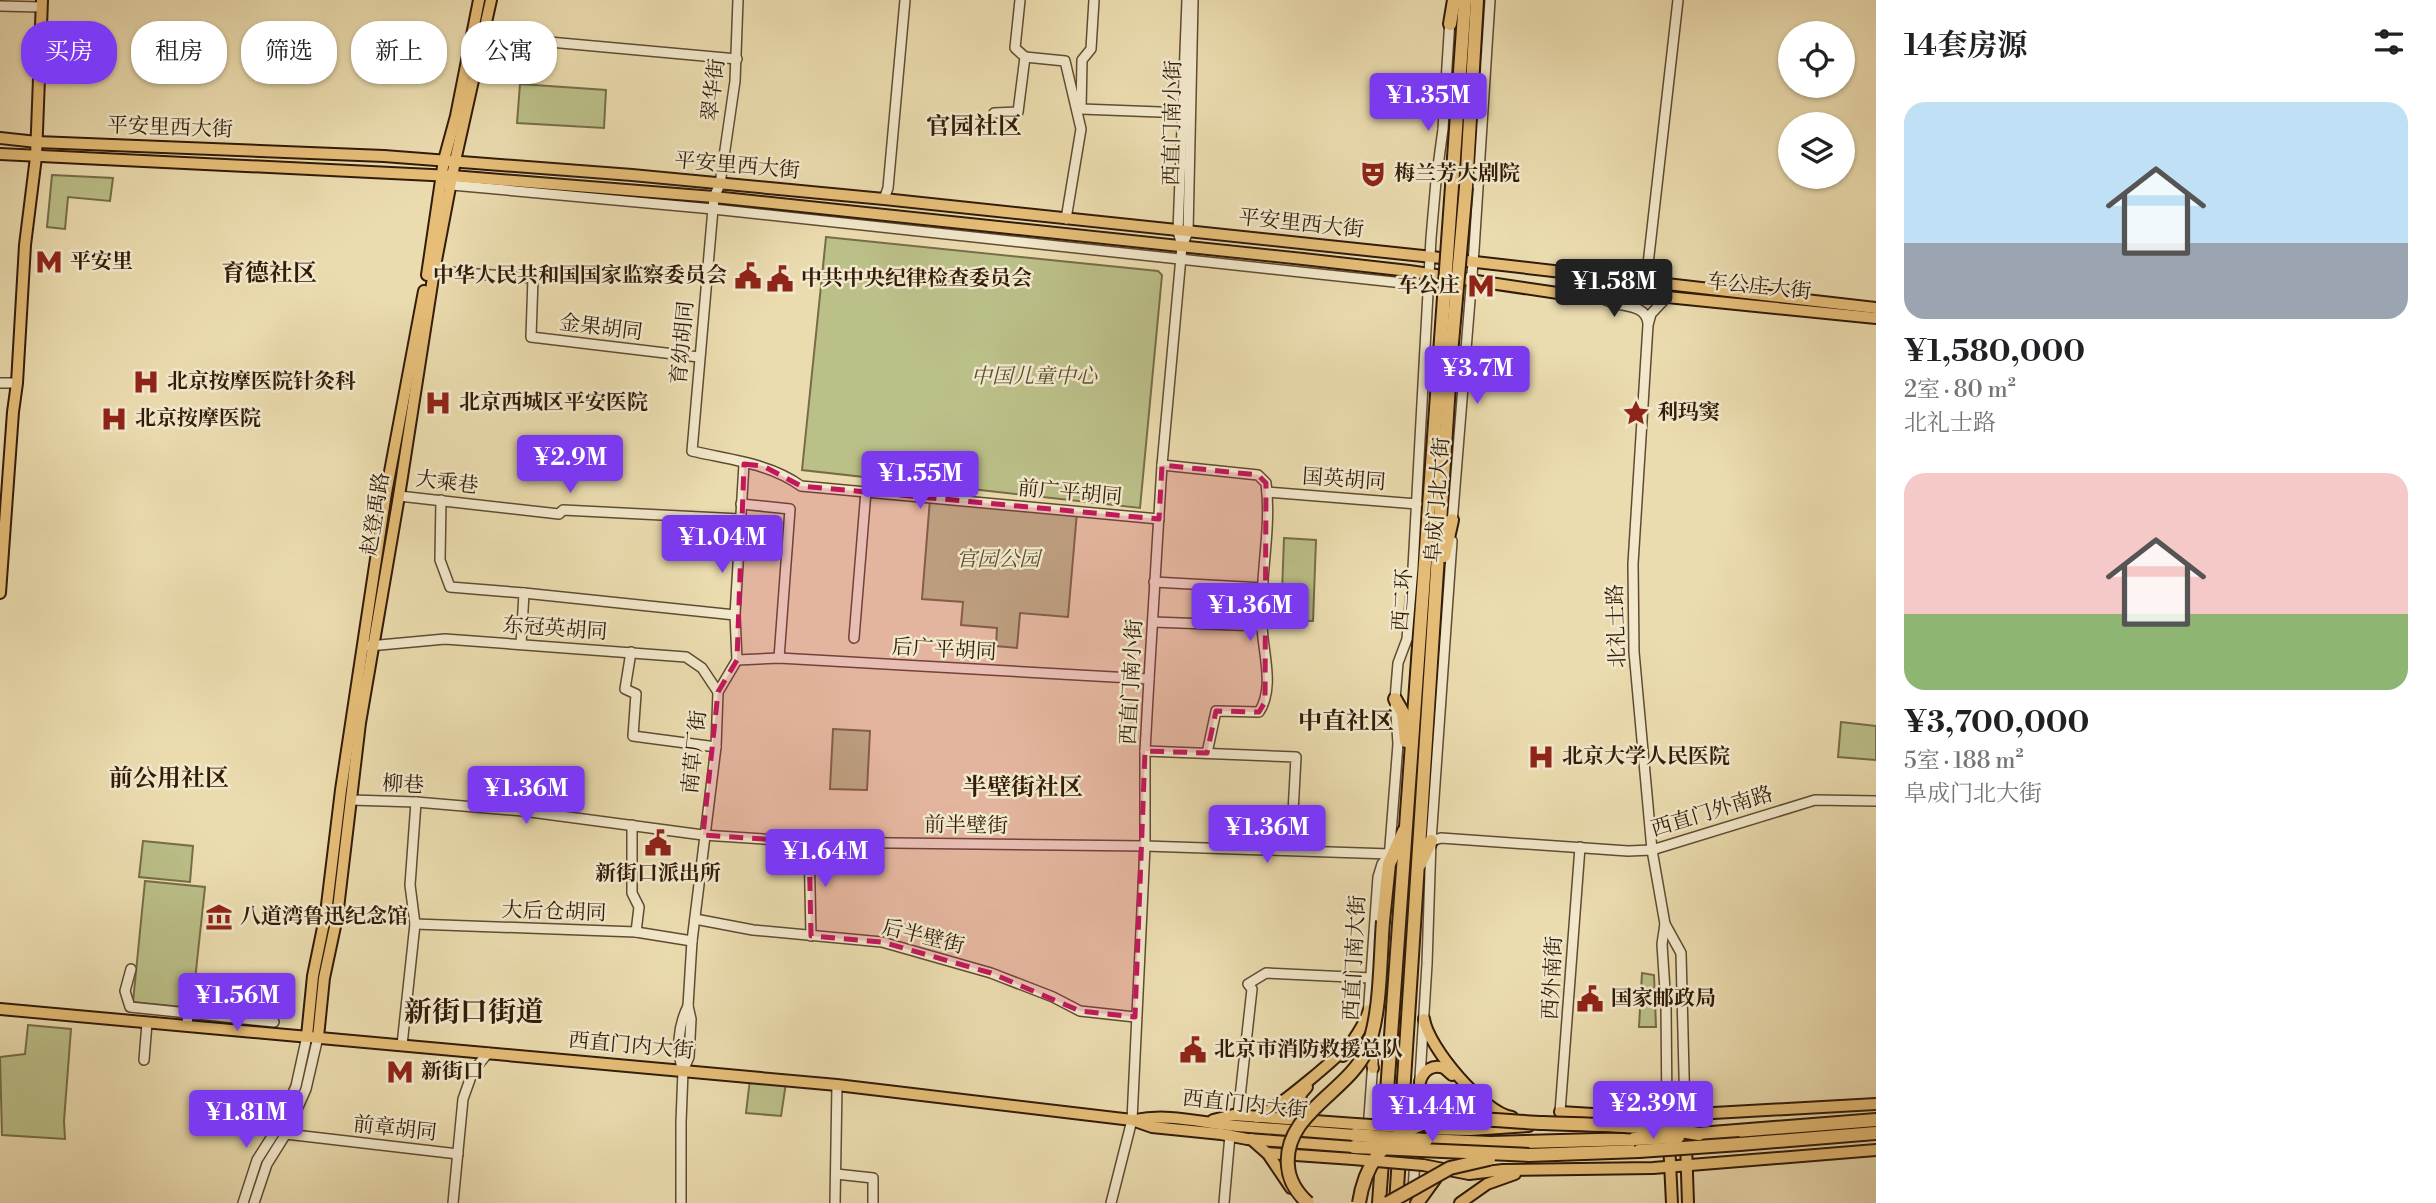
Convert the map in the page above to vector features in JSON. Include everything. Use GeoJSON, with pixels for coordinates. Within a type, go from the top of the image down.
{"type":"FeatureCollection","features":[{"type":"Feature","properties":{"kind":"highway"},"geometry":{"type":"LineString","coordinates":[[1450,24],[1453,0]]}},
{"type":"Feature","properties":{"kind":"highway","name":"西二环"},"geometry":{"type":"LineString","coordinates":[[1459,186],[1465,0]]}},
{"type":"Feature","properties":{"kind":"highway","name":"西二环"},"geometry":{"type":"LineString","coordinates":[[1379,1203],[1410,769],[1459,186],[1478,0]]}},
{"type":"Feature","properties":{"kind":"highway","name":"西二环"},"geometry":{"type":"LineString","coordinates":[[1396,1203],[1435,594],[1446,354]]}},
{"type":"Feature","properties":{"kind":"highway"},"geometry":{"type":"LineString","coordinates":[[1435,594],[1452,520]]}},
{"type":"Feature","properties":{"kind":"highway"},"geometry":{"type":"LineString","coordinates":[[1395,699],[1403,713],[1410,769]]}},
{"type":"Feature","properties":{"kind":"highway"},"geometry":{"type":"LineString","coordinates":[[1304,1203],[1290,1177],[1290,1144],[1303,1120],[1353,1073],[1368,1048],[1374,1020],[1388,868],[1392,851],[1406,824]]}},
{"type":"Feature","properties":{"kind":"highway"},"geometry":{"type":"LineString","coordinates":[[1417,871],[1431,841]]}},
{"type":"Feature","properties":{"kind":"highway"},"geometry":{"type":"LineString","coordinates":[[1849,1123],[1876,1112]]}},
{"type":"Feature","properties":{"kind":"highway"},"geometry":{"type":"LineString","coordinates":[[1358,1203],[1367,1171],[1383,1148],[1406,1131],[1430,1123],[1459,1120],[1575,1125],[1680,1130],[1740,1137],[1839,1137],[1876,1133]]}},
{"type":"Feature","properties":{"kind":"highway"},"geometry":{"type":"LineString","coordinates":[[1388,1203],[1450,1168],[1469,1162],[1529,1155],[1628,1152],[1876,1120]]}},
{"type":"Feature","properties":{"kind":"highway"},"geometry":{"type":"LineString","coordinates":[[1355,1141],[1499,1143],[1699,1134]]}},
{"type":"Feature","properties":{"kind":"highway"},"geometry":{"type":"LineString","coordinates":[[1839,1137],[1876,1141]]}},
{"type":"Feature","properties":{"kind":"highway"},"geometry":{"type":"LineString","coordinates":[[1355,1141],[1529,1155]]}},
{"type":"Feature","properties":{"kind":"highway"},"geometry":{"type":"LineString","coordinates":[[1414,1203],[1435,1178]]}},
{"type":"Feature","properties":{"kind":"main road","name":"赵登禹路"},"geometry":{"type":"LineString","coordinates":[[312,1037],[313,976],[326,913],[341,790],[399,496],[456,116],[479,0]]}},
{"type":"Feature","properties":{"kind":"main road","name":"赵登禹路"},"geometry":{"type":"LineString","coordinates":[[487,21],[491,0]]}},
{"type":"Feature","properties":{"kind":"main road"},"geometry":{"type":"LineString","coordinates":[[0,593],[13,412],[18,383],[25,245],[36,157],[42,4]]}},
{"type":"Feature","properties":{"kind":"main road","name":"赵登禹路"},"geometry":{"type":"LineString","coordinates":[[449,160],[470,84]]}},
{"type":"Feature","properties":{"kind":"main road","name":"平安里西大街"},"geometry":{"type":"LineString","coordinates":[[0,138],[37,142],[449,160],[884,199],[1473,262]]}},
{"type":"Feature","properties":{"kind":"main road","name":"平安里西大街"},"geometry":{"type":"LineString","coordinates":[[0,154],[715,197],[1182,246],[1471,286]]}},
{"type":"Feature","properties":{"kind":"main road","name":"赵登禹路"},"geometry":{"type":"LineString","coordinates":[[312,1037],[337,917],[386,493],[448,179]]}},
{"type":"Feature","properties":{"kind":"main road","name":"车公庄大街"},"geometry":{"type":"LineString","coordinates":[[1473,262],[1876,308]]}},
{"type":"Feature","properties":{"kind":"main road","name":"车公庄大街"},"geometry":{"type":"LineString","coordinates":[[1471,286],[1602,298],[1667,297],[1873,320]]}},
{"type":"Feature","properties":{"kind":"main road","name":"西直门内大街"},"geometry":{"type":"LineString","coordinates":[[0,1010],[837,1085],[1132,1120],[1152,1127],[1251,1139],[1355,1141]]}},
{"type":"Feature","properties":{"kind":"main road"},"geometry":{"type":"LineString","coordinates":[[1257,1117],[1276,1108],[1348,1045],[1359,1031],[1369,1010]]}},
{"type":"Feature","properties":{"kind":"main road"},"geometry":{"type":"LineString","coordinates":[[1424,1019],[1429,1038],[1437,1049],[1478,1096],[1496,1112],[1509,1117],[1547,1118],[1560,1112],[1642,1117],[1876,1104]]}},
{"type":"Feature","properties":{"kind":"main road"},"geometry":{"type":"LineString","coordinates":[[1373,1068],[1367,1054],[1351,1050],[1304,1089],[1299,1098],[1299,1107],[1304,1115],[1355,1141],[1423,1165],[1457,1172],[1670,1166],[1876,1150]]}},
{"type":"Feature","properties":{"kind":"main road"},"geometry":{"type":"LineString","coordinates":[[1420,1082],[1430,1068],[1440,1066],[1446,1069],[1479,1107],[1480,1117],[1474,1130]]}},
{"type":"Feature","properties":{"kind":"main road"},"geometry":{"type":"LineString","coordinates":[[1304,1203],[1291,1182],[1299,1158],[1355,1141],[1427,1129],[1474,1130],[1536,1125],[1546,1122],[1560,1112]]}},
{"type":"Feature","properties":{"kind":"main road"},"geometry":{"type":"LineString","coordinates":[[1685,1114],[1688,1203]]}},
{"type":"Feature","properties":{"kind":"main road"},"geometry":{"type":"LineString","coordinates":[[1207,1121],[1238,1115],[1314,1121]]}},
{"type":"Feature","properties":{"kind":"main road"},"geometry":{"type":"LineString","coordinates":[[1667,1115],[1672,1203]]}},
{"type":"Feature","properties":{"kind":"main road","name":"西直门内大街"},"geometry":{"type":"LineString","coordinates":[[1132,1120],[1153,1116],[1207,1121],[1355,1141]]}},
{"type":"Feature","properties":{"kind":"main road"},"geometry":{"type":"LineString","coordinates":[[1251,1139],[1268,1153],[1304,1203]]}},
{"type":"Feature","properties":{"kind":"main road"},"geometry":{"type":"LineString","coordinates":[[1268,1153],[1305,1156]]}},
{"type":"Feature","properties":{"kind":"main road"},"geometry":{"type":"LineString","coordinates":[[1461,1203],[1486,1184],[1535,1171]]}},
{"type":"Feature","properties":{"kind":"main road"},"geometry":{"type":"LineString","coordinates":[[1453,1203],[1466,1188],[1464,1178],[1457,1172]]}},
{"type":"Feature","properties":{"kind":"street","name":"翠华街"},"geometry":{"type":"LineString","coordinates":[[715,197],[720,184],[737,59],[738,0]]}},
{"type":"Feature","properties":{"kind":"street"},"geometry":{"type":"LineString","coordinates":[[884,199],[888,188],[905,0]]}},
{"type":"Feature","properties":{"kind":"street"},"geometry":{"type":"LineString","coordinates":[[1020,0],[1015,48],[1025,57],[1065,61],[1081,129],[1066,219]]}},
{"type":"Feature","properties":{"kind":"street"},"geometry":{"type":"LineString","coordinates":[[1094,0],[1091,49],[1082,60],[1081,109],[1186,113]]}},
{"type":"Feature","properties":{"kind":"street","name":"西直门南小街"},"geometry":{"type":"LineString","coordinates":[[1111,1203],[1132,1120],[1154,582],[1183,232],[1187,0]]}},
{"type":"Feature","properties":{"kind":"street","name":"西直门南小街"},"geometry":{"type":"LineString","coordinates":[[1186,113],[1193,0]]}},
{"type":"Feature","properties":{"kind":"street","name":"阜成门北大街"},"geometry":{"type":"LineString","coordinates":[[1424,1019],[1431,841],[1490,0]]}},
{"type":"Feature","properties":{"kind":"street"},"geometry":{"type":"LineString","coordinates":[[1646,282],[1678,0]]}},
{"type":"Feature","properties":{"kind":"street"},"geometry":{"type":"LineString","coordinates":[[0,6],[42,4]]}},
{"type":"Feature","properties":{"kind":"street","name":"阜成门北大街"},"geometry":{"type":"LineString","coordinates":[[1392,851],[1398,744],[1395,699],[1398,663],[1406,639],[1418,504],[1429,280],[1450,24]]}},
{"type":"Feature","properties":{"kind":"street"},"geometry":{"type":"LineString","coordinates":[[557,43],[737,59]]}},
{"type":"Feature","properties":{"kind":"street"},"geometry":{"type":"LineString","coordinates":[[994,113],[1018,112],[1025,57]]}},
{"type":"Feature","properties":{"kind":"street"},"geometry":{"type":"LineString","coordinates":[[448,179],[1181,259],[1429,280]]}},
{"type":"Feature","properties":{"kind":"street","name":"育幼胡同"},"geometry":{"type":"LineString","coordinates":[[692,451],[715,197]]}},
{"type":"Feature","properties":{"kind":"street","name":"金果胡同"},"geometry":{"type":"LineString","coordinates":[[434,271],[533,278],[531,337],[699,356]]}},
{"type":"Feature","properties":{"kind":"street"},"geometry":{"type":"LineString","coordinates":[[1648,325],[1651,314],[1667,297]]}},
{"type":"Feature","properties":{"kind":"street"},"geometry":{"type":"LineString","coordinates":[[1602,298],[1610,303],[1643,311],[1648,325]]}},
{"type":"Feature","properties":{"kind":"street","name":"北礼士路"},"geometry":{"type":"LineString","coordinates":[[1648,325],[1633,564],[1634,652],[1652,850],[1665,924],[1662,944],[1667,1115]]}},
{"type":"Feature","properties":{"kind":"street"},"geometry":{"type":"LineString","coordinates":[[0,383],[18,383]]}},
{"type":"Feature","properties":{"kind":"street","name":"前广平胡同"},"geometry":{"type":"LineString","coordinates":[[692,451],[763,466],[785,474],[801,486],[1159,519]]}},
{"type":"Feature","properties":{"kind":"street"},"geometry":{"type":"LineString","coordinates":[[737,660],[735,615],[744,464]]}},
{"type":"Feature","properties":{"kind":"street"},"geometry":{"type":"LineString","coordinates":[[1162,465],[1258,475],[1266,483],[1262,626],[1267,653],[1265,702],[1259,712],[1216,710],[1208,753]]}},
{"type":"Feature","properties":{"kind":"street"},"geometry":{"type":"LineString","coordinates":[[854,638],[866,491]]}},
{"type":"Feature","properties":{"kind":"street","name":"国英胡同"},"geometry":{"type":"LineString","coordinates":[[1267,492],[1418,504]]}},
{"type":"Feature","properties":{"kind":"street","name":"大乘巷"},"geometry":{"type":"LineString","coordinates":[[399,496],[559,514],[563,510],[740,519]]}},
{"type":"Feature","properties":{"kind":"street"},"geometry":{"type":"LineString","coordinates":[[441,500],[440,560],[450,587],[735,615]]}},
{"type":"Feature","properties":{"kind":"street"},"geometry":{"type":"LineString","coordinates":[[741,504],[790,509],[779,658]]}},
{"type":"Feature","properties":{"kind":"street"},"geometry":{"type":"LineString","coordinates":[[1154,582],[1263,588]]}},
{"type":"Feature","properties":{"kind":"street"},"geometry":{"type":"LineString","coordinates":[[521,644],[524,593]]}},
{"type":"Feature","properties":{"kind":"street"},"geometry":{"type":"LineString","coordinates":[[1153,622],[1262,626]]}},
{"type":"Feature","properties":{"kind":"street","name":"东冠英胡同"},"geometry":{"type":"LineString","coordinates":[[369,645],[445,639],[686,657],[702,668],[718,692]]}},
{"type":"Feature","properties":{"kind":"street"},"geometry":{"type":"LineString","coordinates":[[631,652],[625,688],[636,694],[633,737],[716,747]]}},
{"type":"Feature","properties":{"kind":"street","name":"后广平胡同"},"geometry":{"type":"LineString","coordinates":[[737,660],[779,658],[1149,679]]}},
{"type":"Feature","properties":{"kind":"street","name":"南草厂街"},"geometry":{"type":"LineString","coordinates":[[681,1203],[683,1071],[689,1057],[690,1044],[691,1018],[688,1006],[692,941],[716,747],[718,692],[737,660]]}},
{"type":"Feature","properties":{"kind":"street"},"geometry":{"type":"LineString","coordinates":[[1145,751],[1296,757],[1291,850]]}},
{"type":"Feature","properties":{"kind":"street","name":"柳巷"},"geometry":{"type":"LineString","coordinates":[[351,800],[416,802],[523,811],[703,835]]}},
{"type":"Feature","properties":{"kind":"street","name":"西直门外南路"},"geometry":{"type":"LineString","coordinates":[[1431,841],[1441,838],[1628,851],[1652,850],[1815,800],[1876,801]]}},
{"type":"Feature","properties":{"kind":"street"},"geometry":{"type":"LineString","coordinates":[[402,1045],[415,924],[411,885],[416,802]]}},
{"type":"Feature","properties":{"kind":"street"},"geometry":{"type":"LineString","coordinates":[[632,825],[632,892],[639,907],[636,932]]}},
{"type":"Feature","properties":{"kind":"street","name":"前半壁街"},"geometry":{"type":"LineString","coordinates":[[703,835],[809,842],[1392,851]]}},
{"type":"Feature","properties":{"kind":"street"},"geometry":{"type":"LineString","coordinates":[[809,842],[811,936]]}},
{"type":"Feature","properties":{"kind":"street","name":"西外南街"},"geometry":{"type":"LineString","coordinates":[[1560,1112],[1580,847]]}},
{"type":"Feature","properties":{"kind":"street","name":"西直门南大街"},"geometry":{"type":"LineString","coordinates":[[1358,1203],[1365,1165],[1373,1068],[1368,1030],[1378,874],[1381,864],[1392,851]]}},
{"type":"Feature","properties":{"kind":"street","name":"后半壁街"},"geometry":{"type":"LineString","coordinates":[[695,919],[753,930],[882,942],[991,973],[1053,996],[1080,1010],[1135,1017]]}},
{"type":"Feature","properties":{"kind":"street","name":"大后仓胡同"},"geometry":{"type":"LineString","coordinates":[[415,924],[636,932],[692,941]]}},
{"type":"Feature","properties":{"kind":"street","name":"北礼士路"},"geometry":{"type":"LineString","coordinates":[[1665,924],[1681,953],[1685,1114]]}},
{"type":"Feature","properties":{"kind":"street"},"geometry":{"type":"LineString","coordinates":[[131,970],[125,991],[130,1007],[274,1022]]}},
{"type":"Feature","properties":{"kind":"street"},"geometry":{"type":"LineString","coordinates":[[1238,1115],[1252,989],[1248,984],[1266,973],[1371,978]]}},
{"type":"Feature","properties":{"kind":"street"},"geometry":{"type":"LineString","coordinates":[[187,1027],[188,1013]]}},
{"type":"Feature","properties":{"kind":"street"},"geometry":{"type":"LineString","coordinates":[[1414,1203],[1424,1019]]}},
{"type":"Feature","properties":{"kind":"street"},"geometry":{"type":"LineString","coordinates":[[144,1060],[148,1023]]}},
{"type":"Feature","properties":{"kind":"street"},"geometry":{"type":"LineString","coordinates":[[254,1203],[267,1164],[286,1134],[306,1089],[312,1037]]}},
{"type":"Feature","properties":{"kind":"street"},"geometry":{"type":"LineString","coordinates":[[243,1203],[257,1160],[278,1127],[296,1086],[312,1037]]}},
{"type":"Feature","properties":{"kind":"street"},"geometry":{"type":"LineString","coordinates":[[453,1203],[463,1099],[473,1071],[488,1053]]}},
{"type":"Feature","properties":{"kind":"street"},"geometry":{"type":"LineString","coordinates":[[835,1203],[837,1085]]}},
{"type":"Feature","properties":{"kind":"street","name":"前章胡同"},"geometry":{"type":"LineString","coordinates":[[286,1134],[458,1154]]}},
{"type":"Feature","properties":{"kind":"street"},"geometry":{"type":"LineString","coordinates":[[1224,1203],[1230,1135]]}},
{"type":"Feature","properties":{"kind":"street"},"geometry":{"type":"LineString","coordinates":[[836,1174],[873,1178],[873,1203]]}},
{"type":"Feature","properties":{"kind":"highlighted area"},"geometry":{"type":"Polygon","coordinates":[[[744,464],[763,466],[801,486],[1159,519],[1162,465],[1258,475],[1266,483],[1265,702],[1259,712],[1216,711],[1207,753],[1145,751],[1135,1017],[1080,1011],[991,973],[882,942],[811,936],[809,842],[703,835],[718,692],[737,660],[744,464]]]}},
{"type":"Feature","properties":{"kind":"green space"},"geometry":{"type":"Polygon","coordinates":[[[520,84],[606,90],[604,128],[517,123],[520,84]]]}},
{"type":"Feature","properties":{"kind":"green space"},"geometry":{"type":"Polygon","coordinates":[[[52,175],[113,178],[110,201],[68,197],[65,229],[47,227],[52,175]]]}},
{"type":"Feature","properties":{"kind":"green space","name":"中国儿童中心"},"geometry":{"type":"Polygon","coordinates":[[[826,237],[1158,271],[1162,275],[1140,508],[802,470],[826,237]]]}},
{"type":"Feature","properties":{"kind":"green space","name":"官园公园"},"geometry":{"type":"Polygon","coordinates":[[[930,499],[1077,512],[1068,617],[1020,613],[1017,648],[996,646],[997,628],[961,625],[963,602],[922,599],[930,499]]]}},
{"type":"Feature","properties":{"kind":"green space"},"geometry":{"type":"Polygon","coordinates":[[[1284,538],[1316,540],[1313,621],[1281,620],[1284,538]]]}},
{"type":"Feature","properties":{"kind":"green space"},"geometry":{"type":"Polygon","coordinates":[[[1841,722],[1876,726],[1876,760],[1838,757],[1841,722]]]}},
{"type":"Feature","properties":{"kind":"green space"},"geometry":{"type":"Polygon","coordinates":[[[833,729],[870,731],[867,790],[830,789],[833,729]]]}},
{"type":"Feature","properties":{"kind":"green space"},"geometry":{"type":"Polygon","coordinates":[[[143,841],[193,846],[190,882],[139,877],[143,841]]]}},
{"type":"Feature","properties":{"kind":"green space"},"geometry":{"type":"Polygon","coordinates":[[[145,881],[205,887],[192,1008],[133,1002],[145,881]]]}},
{"type":"Feature","properties":{"kind":"green space"},"geometry":{"type":"Polygon","coordinates":[[[1642,973],[1654,975],[1656,1027],[1639,1027],[1642,973]]]}},
{"type":"Feature","properties":{"kind":"green space"},"geometry":{"type":"Polygon","coordinates":[[[28,1025],[71,1029],[65,1139],[2,1135],[0,1057],[25,1054],[28,1025]]]}},
{"type":"Feature","properties":{"kind":"green space"},"geometry":{"type":"Polygon","coordinates":[[[750,1079],[786,1083],[781,1116],[746,1113],[750,1079]]]}},
{"type":"Feature","properties":{"kind":"place","name":"梅兰芳大剧院"},"geometry":{"type":"Point","coordinates":[1373,174]}},
{"type":"Feature","properties":{"kind":"place","name":"平安里"},"geometry":{"type":"Point","coordinates":[49,262]}},
{"type":"Feature","properties":{"kind":"place","name":"中华人民共和国国家监察委员会"},"geometry":{"type":"Point","coordinates":[748,276]}},
{"type":"Feature","properties":{"kind":"place","name":"中共中央纪律检查委员会"},"geometry":{"type":"Point","coordinates":[780,279]}},
{"type":"Feature","properties":{"kind":"place","name":"车公庄"},"geometry":{"type":"Point","coordinates":[1481,286]}},
{"type":"Feature","properties":{"kind":"place","name":"北京按摩医院针灸科"},"geometry":{"type":"Point","coordinates":[146,382]}},
{"type":"Feature","properties":{"kind":"place","name":"北京西城区平安医院"},"geometry":{"type":"Point","coordinates":[438,403]}},
{"type":"Feature","properties":{"kind":"place","name":"利玛窦"},"geometry":{"type":"Point","coordinates":[1636,413]}},
{"type":"Feature","properties":{"kind":"place","name":"北京按摩医院"},"geometry":{"type":"Point","coordinates":[114,419]}},
{"type":"Feature","properties":{"kind":"place","name":"北京大学人民医院"},"geometry":{"type":"Point","coordinates":[1541,757]}},
{"type":"Feature","properties":{"kind":"place","name":"新街口派出所"},"geometry":{"type":"Point","coordinates":[658,843]}},
{"type":"Feature","properties":{"kind":"place","name":"八道湾鲁迅纪念馆"},"geometry":{"type":"Point","coordinates":[219,917]}},
{"type":"Feature","properties":{"kind":"place","name":"国家邮政局"},"geometry":{"type":"Point","coordinates":[1590,999]}},
{"type":"Feature","properties":{"kind":"place","name":"北京市消防救援总队"},"geometry":{"type":"Point","coordinates":[1193,1050]}},
{"type":"Feature","properties":{"kind":"place","name":"新街口"},"geometry":{"type":"Point","coordinates":[400,1072]}},
{"type":"Feature","properties":{"kind":"district","name":"官园社区"},"geometry":{"type":"Point","coordinates":[974,127]}},
{"type":"Feature","properties":{"kind":"district","name":"育德社区"},"geometry":{"type":"Point","coordinates":[269,274]}},
{"type":"Feature","properties":{"kind":"district","name":"中直社区"},"geometry":{"type":"Point","coordinates":[1346,722]}},
{"type":"Feature","properties":{"kind":"district","name":"前公用社区"},"geometry":{"type":"Point","coordinates":[169,779]}},
{"type":"Feature","properties":{"kind":"district","name":"半壁街社区"},"geometry":{"type":"Point","coordinates":[1023,788]}},
{"type":"Feature","properties":{"kind":"district","name":"新街口街道"},"geometry":{"type":"Point","coordinates":[474,1012]}}]}
